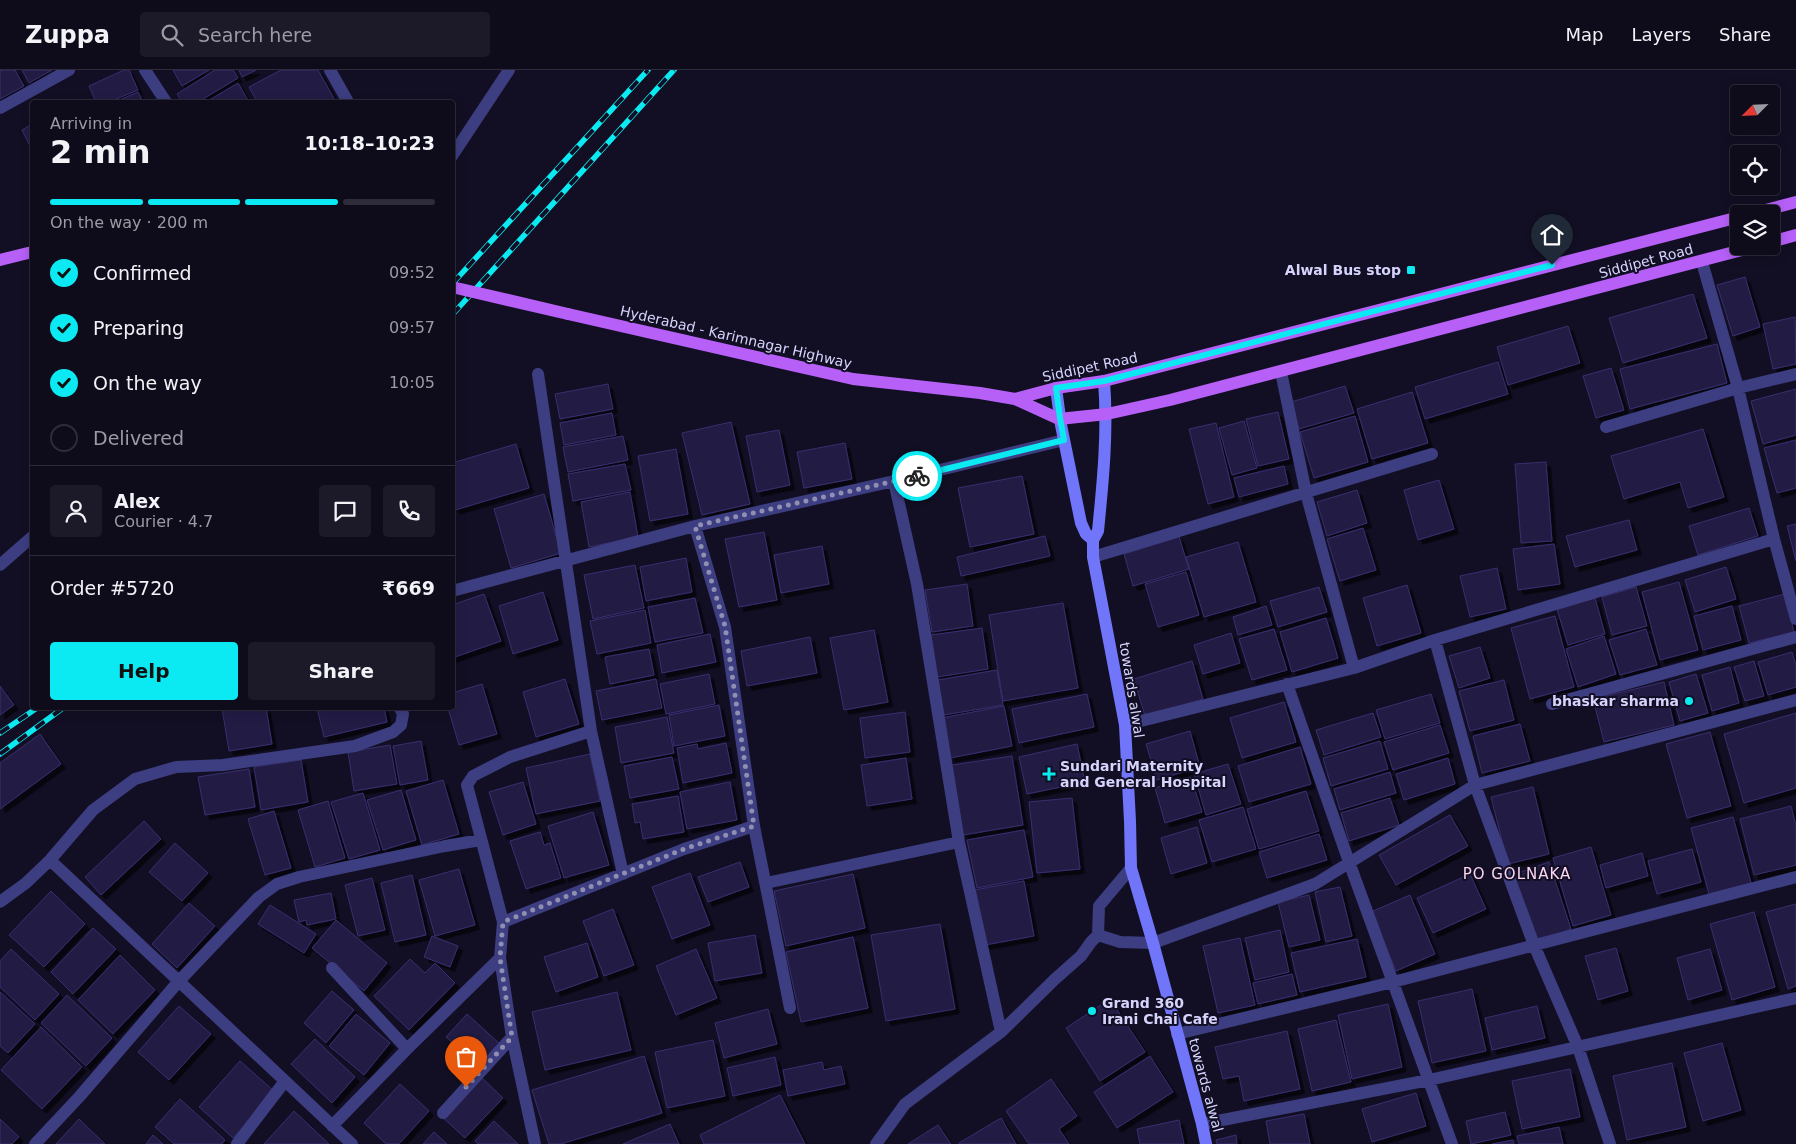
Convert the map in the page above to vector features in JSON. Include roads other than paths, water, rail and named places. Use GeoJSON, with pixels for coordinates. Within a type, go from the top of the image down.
{"type":"FeatureCollection","features":[{"type":"Feature","properties":{"kind":"main road"},"geometry":{"type":"LineString","coordinates":[[1780,206],[1796,202]]}},
{"type":"Feature","properties":{"kind":"main road","name":"Siddipet Road"},"geometry":{"type":"LineString","coordinates":[[1016,400],[1056,388],[1104,381],[1730,219]]}},
{"type":"Feature","properties":{"kind":"main road"},"geometry":{"type":"LineString","coordinates":[[1780,239],[1796,235]]}},
{"type":"Feature","properties":{"kind":"main road"},"geometry":{"type":"LineString","coordinates":[[0,260],[30,252]]}},
{"type":"Feature","properties":{"kind":"main road","name":"Siddipet Road"},"geometry":{"type":"LineString","coordinates":[[1016,400],[1060,418],[1107,414],[1281,372],[1730,254]]}},
{"type":"Feature","properties":{"kind":"main road","name":"Hyderabad - Karimnagar Highway"},"geometry":{"type":"LineString","coordinates":[[455,288],[853,379],[980,393],[1016,400]]}},
{"type":"Feature","properties":{"kind":"main road","name":"towards alwal"},"geometry":{"type":"LineString","coordinates":[[1104,381],[1107,414],[1098,531],[1093,540],[1093,557],[1125,725],[1131,868],[1153,943],[1206,1144]]}},
{"type":"Feature","properties":{"kind":"main road"},"geometry":{"type":"LineString","coordinates":[[1056,388],[1064,440],[1081,524],[1086,534],[1093,540]]}},
{"type":"Feature","properties":{"kind":"street"},"geometry":{"type":"LineString","coordinates":[[0,108],[69,70]]}},
{"type":"Feature","properties":{"kind":"street"},"geometry":{"type":"LineString","coordinates":[[145,70],[165,100]]}},
{"type":"Feature","properties":{"kind":"street"},"geometry":{"type":"LineString","coordinates":[[330,70],[347,100]]}},
{"type":"Feature","properties":{"kind":"street"},"geometry":{"type":"LineString","coordinates":[[455,151],[509,70]]}},
{"type":"Feature","properties":{"kind":"street"},"geometry":{"type":"LineString","coordinates":[[1702,262],[1738,388],[1774,539],[1796,619]]}},
{"type":"Feature","properties":{"kind":"street"},"geometry":{"type":"LineString","coordinates":[[1281,372],[1306,493],[1354,668]]}},
{"type":"Feature","properties":{"kind":"street"},"geometry":{"type":"LineString","coordinates":[[538,374],[591,731],[623,874]]}},
{"type":"Feature","properties":{"kind":"street"},"geometry":{"type":"LineString","coordinates":[[1606,427],[1738,388],[1796,374]]}},
{"type":"Feature","properties":{"kind":"street"},"geometry":{"type":"LineString","coordinates":[[455,590],[695,526],[1064,440]]}},
{"type":"Feature","properties":{"kind":"street"},"geometry":{"type":"LineString","coordinates":[[1093,557],[1432,454]]}},
{"type":"Feature","properties":{"kind":"street"},"geometry":{"type":"LineString","coordinates":[[894,481],[917,584],[959,842],[1000,1032]]}},
{"type":"Feature","properties":{"kind":"street"},"geometry":{"type":"LineString","coordinates":[[695,526],[725,626],[754,826],[790,1008]]}},
{"type":"Feature","properties":{"kind":"street"},"geometry":{"type":"LineString","coordinates":[[0,565],[30,539]]}},
{"type":"Feature","properties":{"kind":"street"},"geometry":{"type":"LineString","coordinates":[[1125,725],[1354,668],[1435,640],[1774,539]]}},
{"type":"Feature","properties":{"kind":"street"},"geometry":{"type":"LineString","coordinates":[[1552,704],[1796,637]]}},
{"type":"Feature","properties":{"kind":"street"},"geometry":{"type":"LineString","coordinates":[[1435,640],[1475,785],[1534,945],[1578,1047],[1610,1144]]}},
{"type":"Feature","properties":{"kind":"street"},"geometry":{"type":"LineString","coordinates":[[1288,684],[1349,862],[1452,1144]]}},
{"type":"Feature","properties":{"kind":"street"},"geometry":{"type":"LineString","coordinates":[[1098,936],[1120,942],[1153,943],[1315,884],[1475,785],[1796,700]]}},
{"type":"Feature","properties":{"kind":"street"},"geometry":{"type":"LineString","coordinates":[[0,902],[26,883],[50,860],[93,810],[135,779],[176,767],[223,765],[355,746],[393,732],[401,725],[401,710]]}},
{"type":"Feature","properties":{"kind":"street"},"geometry":{"type":"LineString","coordinates":[[535,1144],[512,1037],[500,958],[503,922],[467,785],[473,776],[510,757],[591,731]]}},
{"type":"Feature","properties":{"kind":"street"},"geometry":{"type":"LineString","coordinates":[[503,922],[684,849],[754,826]]}},
{"type":"Feature","properties":{"kind":"street"},"geometry":{"type":"LineString","coordinates":[[35,1144],[80,1096],[179,982],[259,897],[277,884],[299,877],[481,840]]}},
{"type":"Feature","properties":{"kind":"street"},"geometry":{"type":"LineString","coordinates":[[766,883],[959,842]]}},
{"type":"Feature","properties":{"kind":"street"},"geometry":{"type":"LineString","coordinates":[[50,860],[352,1144]]}},
{"type":"Feature","properties":{"kind":"street"},"geometry":{"type":"LineString","coordinates":[[876,1144],[905,1104],[1000,1032],[1081,956],[1098,936],[1098,906],[1131,868]]}},
{"type":"Feature","properties":{"kind":"street"},"geometry":{"type":"LineString","coordinates":[[1177,1034],[1393,982],[1796,877]]}},
{"type":"Feature","properties":{"kind":"street"},"geometry":{"type":"LineString","coordinates":[[332,1126],[500,958]]}},
{"type":"Feature","properties":{"kind":"street"},"geometry":{"type":"LineString","coordinates":[[332,968],[407,1049]]}},
{"type":"Feature","properties":{"kind":"street"},"geometry":{"type":"LineString","coordinates":[[1202,1124],[1429,1080],[1796,998]]}},
{"type":"Feature","properties":{"kind":"street"},"geometry":{"type":"LineString","coordinates":[[443,1113],[512,1037]]}},
{"type":"Feature","properties":{"kind":"street"},"geometry":{"type":"LineString","coordinates":[[237,1144],[285,1081]]}},
{"type":"Feature","properties":{"kind":"railway"},"geometry":{"type":"LineString","coordinates":[[455,281],[648,70]]}},
{"type":"Feature","properties":{"kind":"railway"},"geometry":{"type":"LineString","coordinates":[[455,312],[674,70]]}},
{"type":"Feature","properties":{"kind":"railway"},"geometry":{"type":"LineString","coordinates":[[0,733],[34,710]]}},
{"type":"Feature","properties":{"kind":"railway"},"geometry":{"type":"LineString","coordinates":[[0,754],[60,710]]}},
{"type":"Feature","properties":{"kind":"place","name":"Alwal Bus stop"},"geometry":{"type":"Point","coordinates":[1411,270]}},
{"type":"Feature","properties":{"kind":"place","name":"bhaskar sharma"},"geometry":{"type":"Point","coordinates":[1689,701]}},
{"type":"Feature","properties":{"kind":"place","name":"Sundari Maternity and General Hospital"},"geometry":{"type":"Point","coordinates":[1049,774]}},
{"type":"Feature","properties":{"kind":"place","name":"Grand 360 Irani Chai Cafe"},"geometry":{"type":"Point","coordinates":[1092,1011]}},
{"type":"Feature","properties":{"kind":"district","name":"PO GOLNAKA"},"geometry":{"type":"Point","coordinates":[1517,874]}}]}
